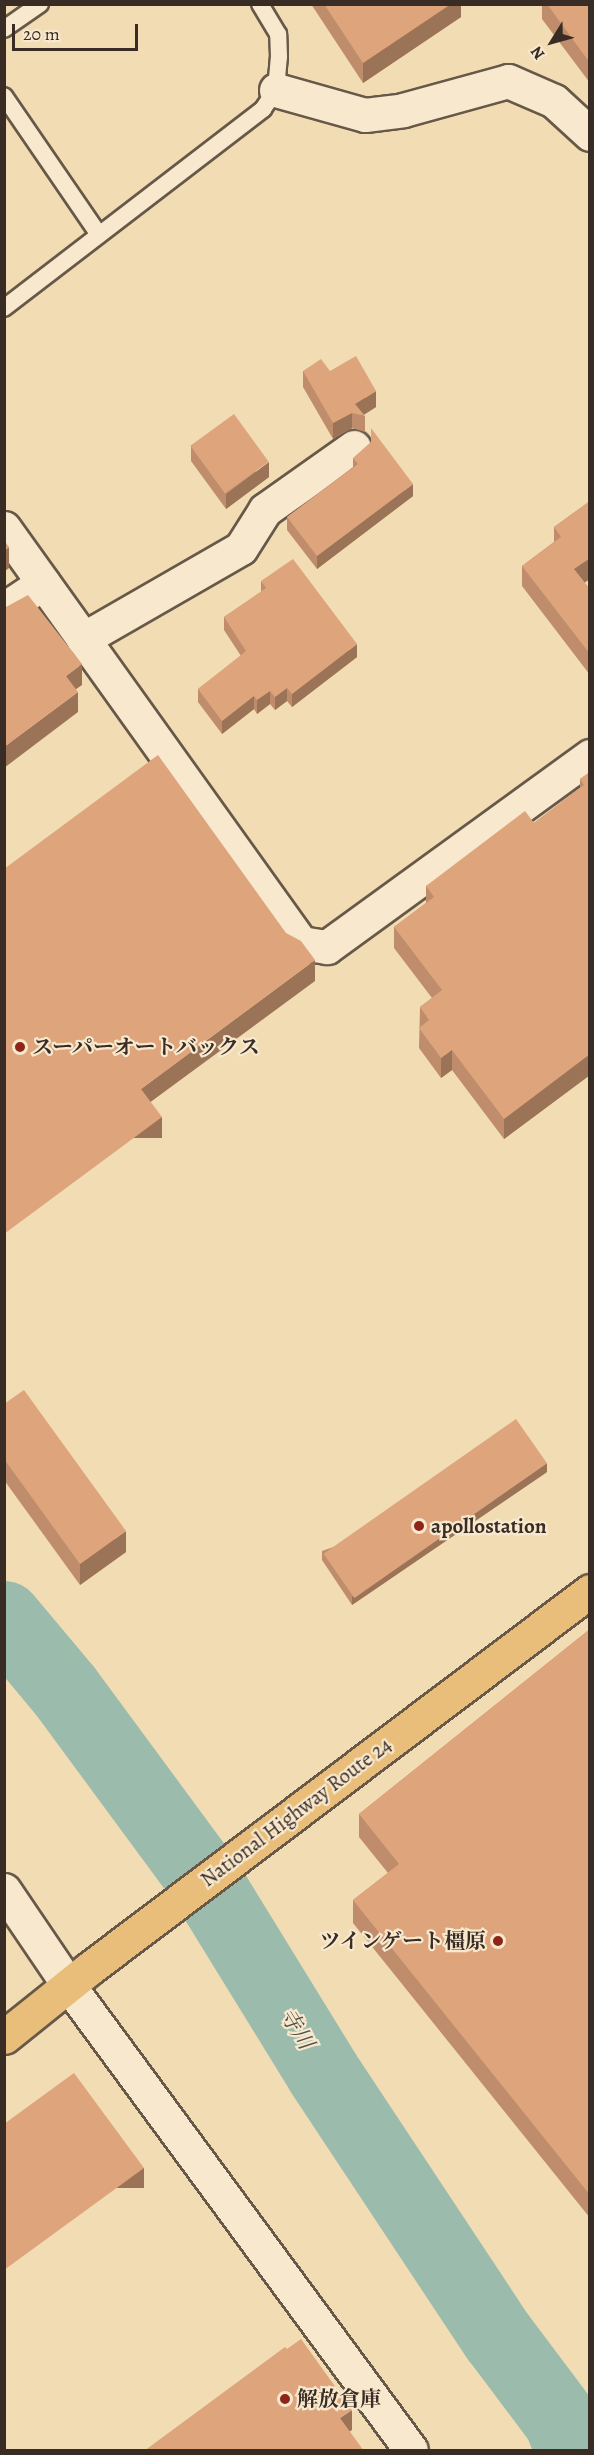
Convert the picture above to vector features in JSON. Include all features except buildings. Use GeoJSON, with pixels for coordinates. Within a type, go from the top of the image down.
{"type":"FeatureCollection","features":[{"type":"Feature","properties":{"kind":"highway","name":"National Highway Route 24"},"geometry":{"type":"LineString","coordinates":[[4,2037],[260,1839],[590,1591]]}},
{"type":"Feature","properties":{"kind":"street"},"geometry":{"type":"LineString","coordinates":[[276,90],[365,115],[402,110],[508,81],[554,101],[590,134]]}},
{"type":"Feature","properties":{"kind":"street"},"geometry":{"type":"LineString","coordinates":[[83,639],[241,548],[265,510],[354,447]]}},
{"type":"Feature","properties":{"kind":"street"},"geometry":{"type":"LineString","coordinates":[[4,528],[301,943],[327,947],[590,756]]}},
{"type":"Feature","properties":{"kind":"street"},"geometry":{"type":"LineString","coordinates":[[4,609],[43,583]]}},
{"type":"Feature","properties":{"kind":"street"},"geometry":{"type":"LineString","coordinates":[[4,1890],[69,1986],[411,2451]]}},
{"type":"Feature","properties":{"kind":"lane"},"geometry":{"type":"LineString","coordinates":[[4,29],[40,4]]}},
{"type":"Feature","properties":{"kind":"lane"},"geometry":{"type":"LineString","coordinates":[[4,308],[263,110],[276,90],[279,73],[278,34],[260,4]]}},
{"type":"Feature","properties":{"kind":"lane"},"geometry":{"type":"LineString","coordinates":[[4,96],[99,235]]}},
{"type":"Feature","properties":{"kind":"waterway","name":"寺川"},"geometry":{"type":"LineString","coordinates":[[4,1618],[65,1691],[205,1881],[323,2073],[498,2337],[561,2421],[572,2450]]}},
{"type":"Feature","properties":{"kind":"place","name":"スーパーオートバックス"},"geometry":{"type":"Point","coordinates":[20,1047]}},
{"type":"Feature","properties":{"kind":"place","name":"apollostation"},"geometry":{"type":"Point","coordinates":[419,1526]}},
{"type":"Feature","properties":{"kind":"place","name":"ツインゲート橿原"},"geometry":{"type":"Point","coordinates":[498,1941]}},
{"type":"Feature","properties":{"kind":"place","name":"解放倉庫"},"geometry":{"type":"Point","coordinates":[285,2399]}}]}
